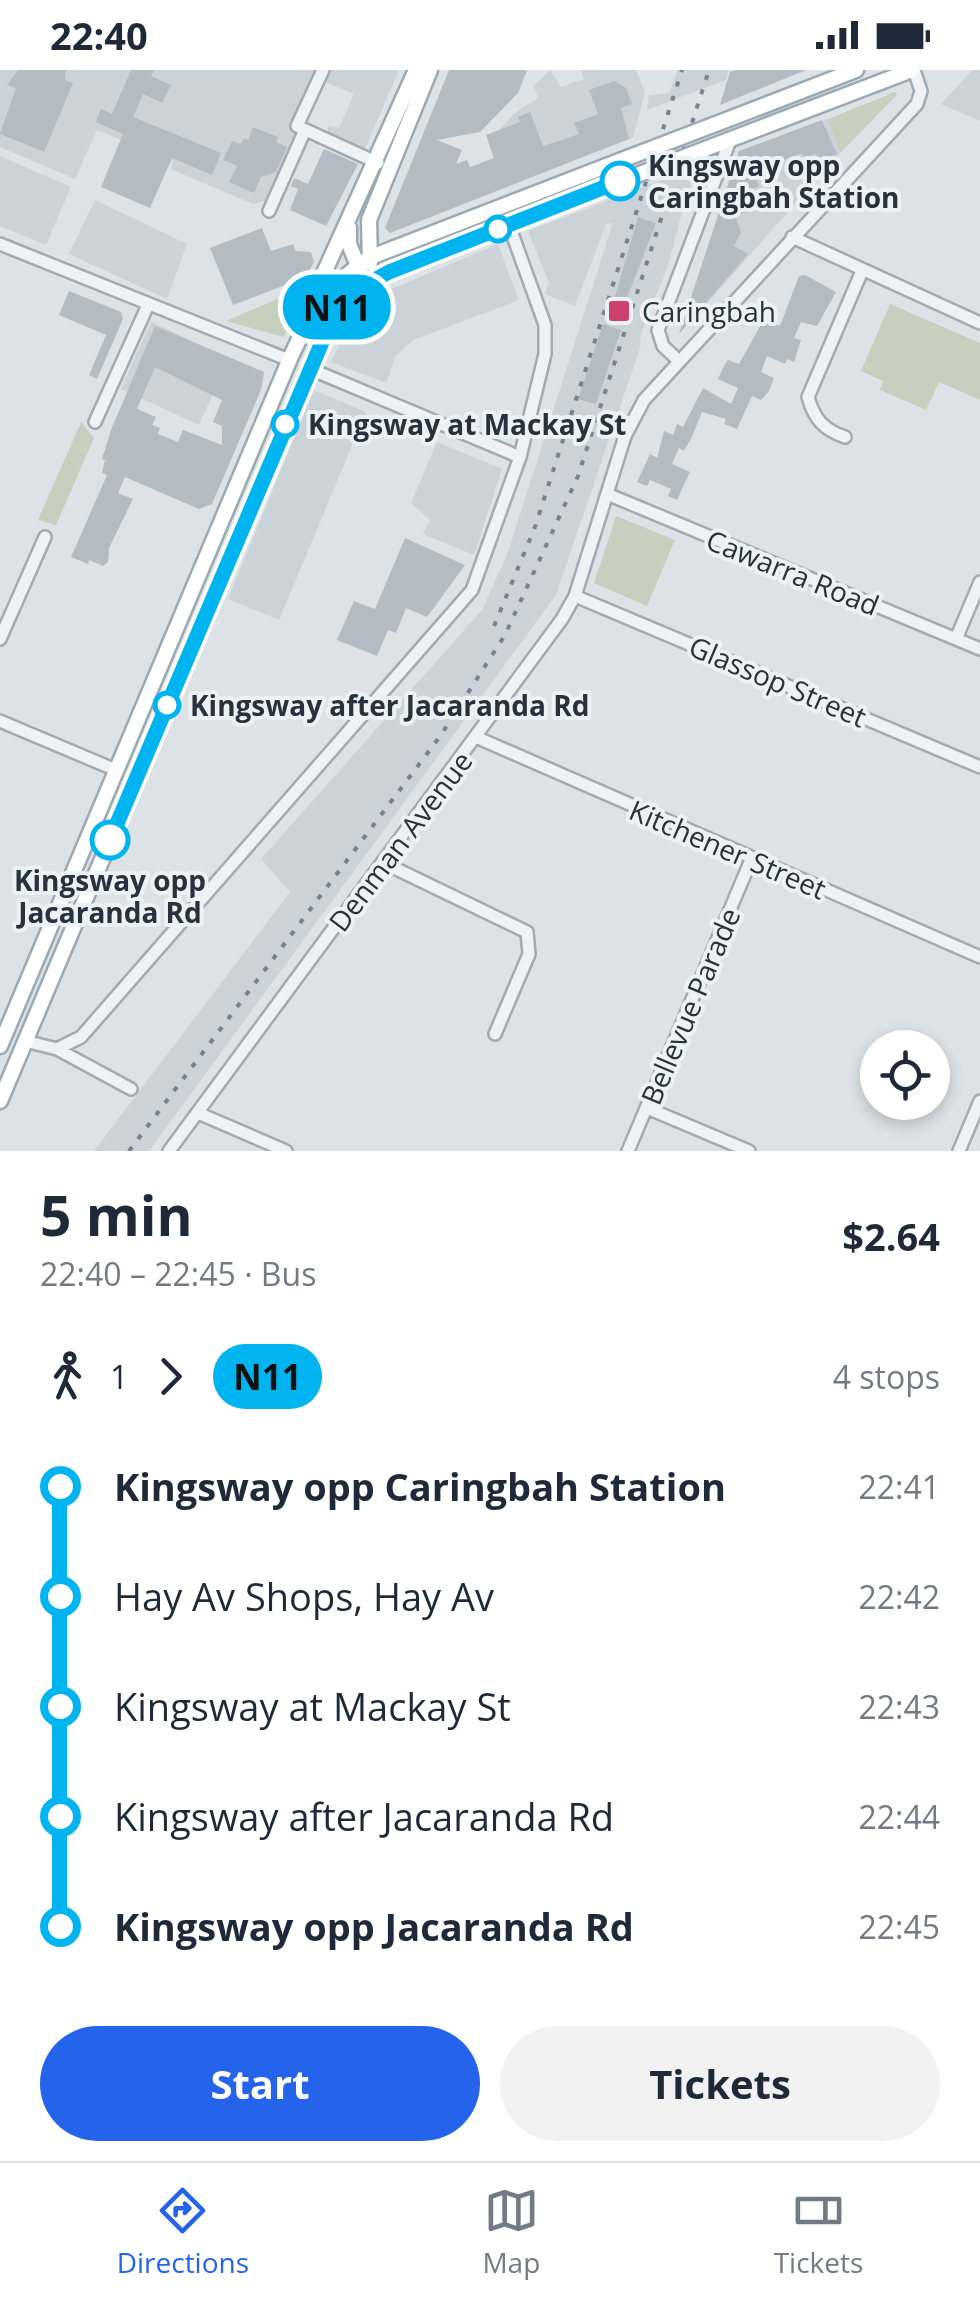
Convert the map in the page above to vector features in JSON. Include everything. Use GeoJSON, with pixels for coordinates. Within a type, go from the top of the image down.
{"type":"FeatureCollection","features":[{"type":"Feature","properties":{"kind":"main road"},"geometry":{"type":"LineString","coordinates":[[366,283],[371,257],[368,226],[416,70]]}},
{"type":"Feature","properties":{"kind":"main road"},"geometry":{"type":"LineString","coordinates":[[25,1041],[2,1036],[316,290],[384,166],[430,70]]}},
{"type":"Feature","properties":{"kind":"main road"},"geometry":{"type":"LineString","coordinates":[[290,357],[319,303],[356,266],[371,257],[856,70]]}},
{"type":"Feature","properties":{"kind":"main road"},"geometry":{"type":"LineString","coordinates":[[0,1100],[332,314],[366,283],[509,224],[913,70]]}},
{"type":"Feature","properties":{"kind":"main road"},"geometry":{"type":"LineString","coordinates":[[501,206],[509,224]]}},
{"type":"Feature","properties":{"kind":"main road"},"geometry":{"type":"LineString","coordinates":[[350,222],[348,240],[366,283]]}},
{"type":"Feature","properties":{"kind":"main road"},"geometry":{"type":"LineString","coordinates":[[290,357],[308,368]]}},
{"type":"Feature","properties":{"kind":"main road"},"geometry":{"type":"LineString","coordinates":[[116,770],[136,778]]}},
{"type":"Feature","properties":{"kind":"street"},"geometry":{"type":"LineString","coordinates":[[323,70],[297,126],[384,166]]}},
{"type":"Feature","properties":{"kind":"street","name":"Denman Avenue"},"geometry":{"type":"LineString","coordinates":[[170,1151],[478,738],[575,596],[634,416],[679,360],[917,104],[921,91],[913,70]]}},
{"type":"Feature","properties":{"kind":"street"},"geometry":{"type":"LineString","coordinates":[[268,211],[305,130]]}},
{"type":"Feature","properties":{"kind":"street"},"geometry":{"type":"LineString","coordinates":[[679,360],[663,346],[658,330],[731,138]]}},
{"type":"Feature","properties":{"kind":"street"},"geometry":{"type":"LineString","coordinates":[[58,1049],[81,1037],[458,610],[483,568],[520,456],[546,340],[545,325],[509,224]]}},
{"type":"Feature","properties":{"kind":"street"},"geometry":{"type":"LineString","coordinates":[[792,237],[980,322]]}},
{"type":"Feature","properties":{"kind":"street"},"geometry":{"type":"LineString","coordinates":[[0,244],[148,305],[290,357]]}},
{"type":"Feature","properties":{"kind":"street"},"geometry":{"type":"LineString","coordinates":[[845,437],[830,432],[817,420],[808,397],[862,271]]}},
{"type":"Feature","properties":{"kind":"street"},"geometry":{"type":"LineString","coordinates":[[95,422],[148,305]]}},
{"type":"Feature","properties":{"kind":"street"},"geometry":{"type":"LineString","coordinates":[[308,368],[520,456]]}},
{"type":"Feature","properties":{"kind":"street","name":"Cawarra Road"},"geometry":{"type":"LineString","coordinates":[[606,494],[980,649]]}},
{"type":"Feature","properties":{"kind":"street"},"geometry":{"type":"LineString","coordinates":[[0,639],[45,537]]}},
{"type":"Feature","properties":{"kind":"street"},"geometry":{"type":"LineString","coordinates":[[956,639],[980,582]]}},
{"type":"Feature","properties":{"kind":"street","name":"Glassop Street"},"geometry":{"type":"LineString","coordinates":[[575,596],[980,767]]}},
{"type":"Feature","properties":{"kind":"street"},"geometry":{"type":"LineString","coordinates":[[0,721],[116,770]]}},
{"type":"Feature","properties":{"kind":"street","name":"Kitchener Street"},"geometry":{"type":"LineString","coordinates":[[478,738],[750,860],[980,957]]}},
{"type":"Feature","properties":{"kind":"street","name":"Bellevue Parade"},"geometry":{"type":"LineString","coordinates":[[628,1151],[750,860]]}},
{"type":"Feature","properties":{"kind":"street"},"geometry":{"type":"LineString","coordinates":[[384,863],[527,932],[529,954],[496,1034]]}},
{"type":"Feature","properties":{"kind":"street"},"geometry":{"type":"LineString","coordinates":[[25,1041],[58,1049],[130,1089]]}},
{"type":"Feature","properties":{"kind":"street"},"geometry":{"type":"LineString","coordinates":[[959,1151],[980,1100]]}},
{"type":"Feature","properties":{"kind":"street"},"geometry":{"type":"LineString","coordinates":[[647,1108],[749,1151]]}},
{"type":"Feature","properties":{"kind":"street"},"geometry":{"type":"LineString","coordinates":[[198,1113],[286,1151]]}},
{"type":"Feature","properties":{"kind":"shaded area"},"geometry":{"type":"Polygon","coordinates":[[[0,70],[318,70],[292,130],[298,134],[267,200],[253,204],[171,169],[173,161],[97,130],[75,179],[0,147],[0,70]]]}},
{"type":"Feature","properties":{"kind":"shaded area"},"geometry":{"type":"Polygon","coordinates":[[[329,70],[399,70],[364,151],[326,134],[329,126],[339,128],[354,94],[323,81],[329,70]]]}},
{"type":"Feature","properties":{"kind":"shaded area"},"geometry":{"type":"Polygon","coordinates":[[[550,70],[561,87],[584,79],[581,70],[636,70],[645,92],[633,138],[610,145],[482,163],[494,158],[488,142],[516,112],[538,98],[534,86],[550,70]]]}},
{"type":"Feature","properties":{"kind":"shaded area"},"geometry":{"type":"Polygon","coordinates":[[[678,70],[729,70],[726,80],[647,110],[649,95],[669,93],[678,70]]]}},
{"type":"Feature","properties":{"kind":"shaded area"},"geometry":{"type":"Polygon","coordinates":[[[972,70],[980,70],[980,121],[941,104],[972,70]]]}},
{"type":"Feature","properties":{"kind":"shaded area"},"geometry":{"type":"Polygon","coordinates":[[[828,119],[840,153],[688,325],[683,323],[740,152],[828,119]]]}},
{"type":"Feature","properties":{"kind":"shaded area"},"geometry":{"type":"Polygon","coordinates":[[[0,156],[71,187],[46,245],[0,226],[0,156]]]}},
{"type":"Feature","properties":{"kind":"shaded area"},"geometry":{"type":"Polygon","coordinates":[[[696,167],[689,194],[670,201],[682,198],[668,266],[641,333],[640,348],[556,595],[149,1151],[94,1151],[290,892],[261,859],[482,610],[508,552],[613,223],[606,224],[575,306],[545,294],[549,283],[528,231],[696,167]]]}},
{"type":"Feature","properties":{"kind":"shaded area"},"geometry":{"type":"Polygon","coordinates":[[[95,200],[187,244],[167,299],[69,254],[95,200]]]}},
{"type":"Feature","properties":{"kind":"shaded area"},"geometry":{"type":"Polygon","coordinates":[[[498,244],[519,300],[413,340],[396,356],[386,383],[331,362],[348,327],[382,293],[498,244]]]}},
{"type":"Feature","properties":{"kind":"shaded area"},"geometry":{"type":"Polygon","coordinates":[[[151,322],[229,358],[199,425],[121,389],[151,322]]]}},
{"type":"Feature","properties":{"kind":"shaded area"},"geometry":{"type":"Polygon","coordinates":[[[314,390],[366,412],[279,620],[228,599],[314,390]]]}},
{"type":"Feature","properties":{"kind":"shaded area"},"geometry":{"type":"Polygon","coordinates":[[[437,442],[502,469],[474,555],[423,534],[430,520],[411,503],[437,442]]]}},
{"type":"Feature","properties":{"kind":"green space"},"geometry":{"type":"Polygon","coordinates":[[[895,92],[897,95],[840,153],[828,119],[895,92]]]}},
{"type":"Feature","properties":{"kind":"green space"},"geometry":{"type":"Polygon","coordinates":[[[300,289],[284,337],[226,321],[300,289]]]}},
{"type":"Feature","properties":{"kind":"green space"},"geometry":{"type":"Polygon","coordinates":[[[890,304],[980,343],[980,400],[939,382],[926,410],[880,390],[883,381],[861,371],[890,304]]]}},
{"type":"Feature","properties":{"kind":"green space"},"geometry":{"type":"Polygon","coordinates":[[[81,422],[94,438],[56,525],[38,520],[81,422]]]}},
{"type":"Feature","properties":{"kind":"green space"},"geometry":{"type":"Polygon","coordinates":[[[616,516],[675,540],[647,606],[594,583],[616,516]]]}},
{"type":"Feature","properties":{"kind":"building"},"geometry":{"type":"Polygon","coordinates":[[[18,70],[66,70],[65,80],[73,83],[44,152],[0,134],[16,88],[7,85],[18,70]]]}},
{"type":"Feature","properties":{"kind":"building"},"geometry":{"type":"Polygon","coordinates":[[[131,70],[154,70],[151,76],[171,85],[162,103],[143,94],[133,117],[221,153],[212,175],[172,158],[150,208],[101,187],[123,134],[96,122],[101,109],[112,114],[131,70]]]}},
{"type":"Feature","properties":{"kind":"building"},"geometry":{"type":"Polygon","coordinates":[[[449,70],[527,70],[518,93],[480,132],[437,140],[462,150],[456,164],[467,160],[470,167],[494,158],[486,135],[520,122],[518,117],[530,112],[543,146],[579,134],[574,123],[598,114],[589,90],[614,81],[626,88],[632,104],[621,108],[629,139],[390,233],[385,228],[449,70]]]}},
{"type":"Feature","properties":{"kind":"building"},"geometry":{"type":"Polygon","coordinates":[[[806,70],[720,105],[730,72],[806,70]]]}},
{"type":"Feature","properties":{"kind":"building"},"geometry":{"type":"Polygon","coordinates":[[[822,120],[837,154],[818,161],[815,154],[804,158],[802,153],[774,164],[776,169],[756,177],[759,186],[742,192],[749,211],[735,216],[741,232],[734,246],[748,254],[679,334],[739,151],[822,120]]]}},
{"type":"Feature","properties":{"kind":"building"},"geometry":{"type":"Polygon","coordinates":[[[253,127],[278,137],[276,142],[287,147],[276,172],[261,177],[254,193],[229,182],[237,166],[223,160],[232,141],[241,144],[244,138],[248,140],[253,127]]]}},
{"type":"Feature","properties":{"kind":"building"},"geometry":{"type":"Polygon","coordinates":[[[324,149],[358,164],[326,226],[290,210],[298,189],[291,186],[294,178],[308,184],[324,149]]]}},
{"type":"Feature","properties":{"kind":"building"},"geometry":{"type":"Polygon","coordinates":[[[638,217],[656,223],[625,303],[614,300],[638,217]]]}},
{"type":"Feature","properties":{"kind":"building"},"geometry":{"type":"Polygon","coordinates":[[[262,228],[271,251],[293,244],[296,251],[311,252],[314,262],[306,277],[233,305],[210,248],[262,228]]]}},
{"type":"Feature","properties":{"kind":"building"},"geometry":{"type":"Polygon","coordinates":[[[805,275],[836,292],[817,326],[801,322],[794,338],[801,340],[794,362],[787,359],[785,364],[767,356],[761,372],[774,378],[769,391],[761,400],[752,396],[737,429],[724,424],[726,419],[702,412],[691,439],[684,451],[679,448],[672,464],[690,472],[677,500],[668,496],[671,489],[650,480],[647,486],[637,482],[650,454],[657,458],[664,431],[673,435],[677,424],[683,427],[703,388],[731,404],[738,388],[718,379],[724,366],[728,360],[739,364],[764,319],[780,326],[799,276],[805,275]]]}},
{"type":"Feature","properties":{"kind":"building"},"geometry":{"type":"Polygon","coordinates":[[[69,291],[121,312],[123,319],[97,379],[89,375],[106,335],[59,315],[69,291]]]}},
{"type":"Feature","properties":{"kind":"building"},"geometry":{"type":"Polygon","coordinates":[[[603,324],[621,330],[596,404],[578,399],[603,324]]]}},
{"type":"Feature","properties":{"kind":"building"},"geometry":{"type":"Polygon","coordinates":[[[155,326],[264,372],[261,390],[212,504],[199,509],[125,477],[118,493],[133,499],[103,566],[71,557],[107,475],[102,473],[102,459],[155,326]],[[155,367],[137,409],[156,417],[152,425],[160,428],[158,434],[178,442],[183,430],[222,445],[222,426],[213,422],[222,400],[155,367]]]}},
{"type":"Feature","properties":{"kind":"building"},"geometry":{"type":"Polygon","coordinates":[[[405,538],[465,565],[427,617],[406,608],[396,633],[388,630],[377,656],[337,640],[354,601],[375,609],[405,538]]]}},
{"type":"Feature","properties":{"kind":"railway"},"geometry":{"type":"LineString","coordinates":[[494,626],[535,527],[682,70]]}},
{"type":"Feature","properties":{"kind":"railway"},"geometry":{"type":"LineString","coordinates":[[129,1151],[441,735],[505,635],[578,476],[709,70]]}},
{"type":"Feature","properties":{"kind":"bus line","name":"N11"},"geometry":{"type":"LineString","coordinates":[[110,840],[337,307],[354,291],[389,272],[620,181]]}},
{"type":"Feature","properties":{"kind":"place","name":"Kingsway opp Caringbah Station"},"geometry":{"type":"Point","coordinates":[620,181]}},
{"type":"Feature","properties":{"kind":"place","name":"Caringbah"},"geometry":{"type":"Point","coordinates":[619,311]}},
{"type":"Feature","properties":{"kind":"place","name":"Kingsway at Mackay St"},"geometry":{"type":"Point","coordinates":[285,424]}},
{"type":"Feature","properties":{"kind":"place","name":"Kingsway after Jacaranda Rd"},"geometry":{"type":"Point","coordinates":[167,705]}},
{"type":"Feature","properties":{"kind":"place","name":"Kingsway opp Jacaranda Rd"},"geometry":{"type":"Point","coordinates":[110,840]}}]}
